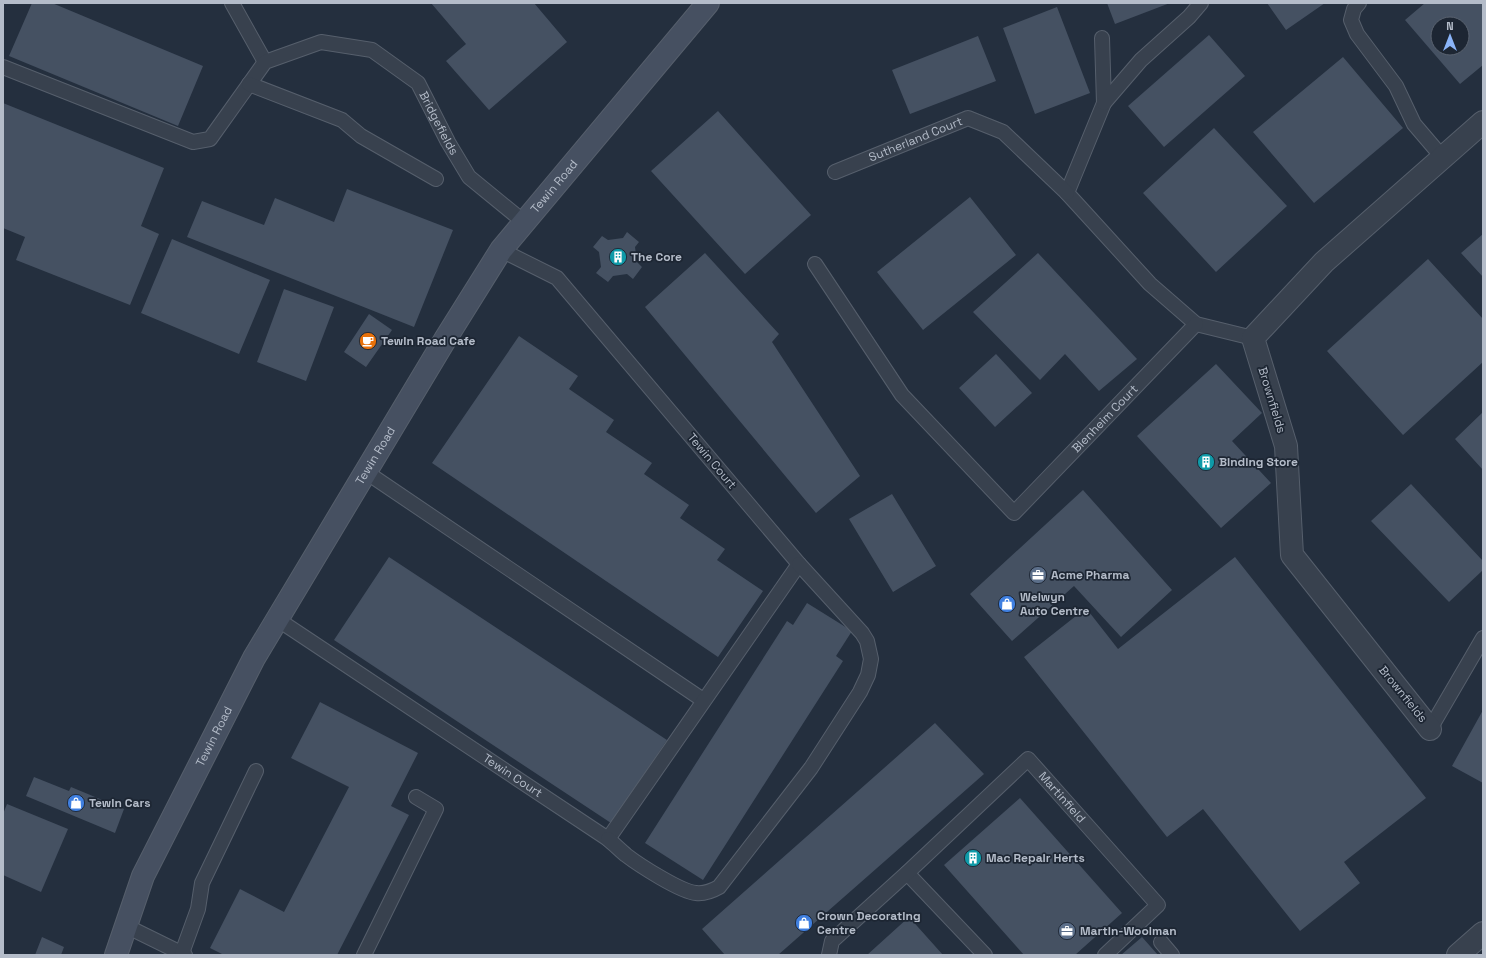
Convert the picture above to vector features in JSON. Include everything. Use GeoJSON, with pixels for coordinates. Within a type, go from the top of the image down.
{"type":"FeatureCollection","features":[{"type":"Feature","properties":{"kind":"street","name":"Tewin Road"},"geometry":{"type":"LineString","coordinates":[[116,955],[143,876],[254,658],[446,338],[501,250],[708,3]]}},
{"type":"Feature","properties":{"kind":"street"},"geometry":{"type":"LineString","coordinates":[[1253,338],[1324,262],[1483,122]]}},
{"type":"Feature","properties":{"kind":"street","name":"Brownfields"},"geometry":{"type":"LineString","coordinates":[[1253,338],[1286,446],[1292,555],[1430,729]]}},
{"type":"Feature","properties":{"kind":"street"},"geometry":{"type":"LineString","coordinates":[[1458,955],[1483,933]]}},
{"type":"Feature","properties":{"kind":"lane"},"geometry":{"type":"LineString","coordinates":[[3,67],[193,142],[210,139],[265,62],[232,3]]}},
{"type":"Feature","properties":{"kind":"lane"},"geometry":{"type":"LineString","coordinates":[[1067,193],[1104,103],[1141,60],[1189,17],[1201,3]]}},
{"type":"Feature","properties":{"kind":"lane"},"geometry":{"type":"LineString","coordinates":[[1359,3],[1354,9],[1350,20],[1357,34],[1396,86],[1414,124],[1443,158]]}},
{"type":"Feature","properties":{"kind":"lane"},"geometry":{"type":"LineString","coordinates":[[1102,38],[1104,103]]}},
{"type":"Feature","properties":{"kind":"lane","name":"Bridgefields"},"geometry":{"type":"LineString","coordinates":[[265,62],[321,42],[372,50],[418,83],[448,142],[469,177],[524,222]]}},
{"type":"Feature","properties":{"kind":"lane"},"geometry":{"type":"LineString","coordinates":[[249,84],[342,120],[361,136],[436,179]]}},
{"type":"Feature","properties":{"kind":"lane","name":"Sutherland Court"},"geometry":{"type":"LineString","coordinates":[[835,172],[968,118],[1003,132],[1067,193],[1150,284],[1196,324],[1253,338]]}},
{"type":"Feature","properties":{"kind":"lane","name":"Tewin Court"},"geometry":{"type":"LineString","coordinates":[[277,619],[608,839],[627,856],[687,892],[697,894],[708,892],[719,887],[811,768],[860,692],[868,675],[871,659],[867,642],[862,633],[799,564],[557,278],[501,250]]}},
{"type":"Feature","properties":{"kind":"lane","name":"Blenheim Court"},"geometry":{"type":"LineString","coordinates":[[815,264],[902,395],[1014,513],[1196,324]]}},
{"type":"Feature","properties":{"kind":"lane"},"geometry":{"type":"LineString","coordinates":[[366,472],[703,700]]}},
{"type":"Feature","properties":{"kind":"lane"},"geometry":{"type":"LineString","coordinates":[[608,839],[703,700],[799,564]]}},
{"type":"Feature","properties":{"kind":"lane"},"geometry":{"type":"LineString","coordinates":[[1430,729],[1483,638]]}},
{"type":"Feature","properties":{"kind":"lane","name":"Martinfield"},"geometry":{"type":"LineString","coordinates":[[829,955],[832,941],[908,873],[1028,759],[1158,905],[1105,955]]}},
{"type":"Feature","properties":{"kind":"lane"},"geometry":{"type":"LineString","coordinates":[[126,926],[183,954],[198,909],[202,883],[256,771]]}},
{"type":"Feature","properties":{"kind":"lane"},"geometry":{"type":"LineString","coordinates":[[364,955],[436,809],[416,797]]}},
{"type":"Feature","properties":{"kind":"lane"},"geometry":{"type":"LineString","coordinates":[[908,873],[985,955]]}},
{"type":"Feature","properties":{"kind":"lane"},"geometry":{"type":"LineString","coordinates":[[1161,942],[1172,955]]}},
{"type":"Feature","properties":{"kind":"building"},"geometry":{"type":"Polygon","coordinates":[[[32,3],[52,3],[203,66],[178,126],[9,56],[32,3]]]}},
{"type":"Feature","properties":{"kind":"building"},"geometry":{"type":"Polygon","coordinates":[[[431,3],[534,3],[567,42],[489,110],[446,61],[466,44],[431,3]]]}},
{"type":"Feature","properties":{"kind":"building"},"geometry":{"type":"Polygon","coordinates":[[[1107,3],[1170,3],[1115,24],[1107,3]]]}},
{"type":"Feature","properties":{"kind":"building"},"geometry":{"type":"Polygon","coordinates":[[[1267,3],[1325,3],[1286,30],[1267,3]]]}},
{"type":"Feature","properties":{"kind":"building"},"geometry":{"type":"Polygon","coordinates":[[[1425,3],[1483,3],[1483,65],[1460,84],[1436,56],[1470,56],[1470,16],[1430,16],[1430,49],[1405,20],[1425,3]]]}},
{"type":"Feature","properties":{"kind":"building"},"geometry":{"type":"Polygon","coordinates":[[[1057,7],[1090,93],[1035,114],[1003,28],[1057,7]]]}},
{"type":"Feature","properties":{"kind":"building"},"geometry":{"type":"Polygon","coordinates":[[[1209,35],[1245,76],[1164,147],[1128,106],[1209,35]]]}},
{"type":"Feature","properties":{"kind":"building"},"geometry":{"type":"Polygon","coordinates":[[[978,36],[996,81],[910,114],[892,70],[978,36]]]}},
{"type":"Feature","properties":{"kind":"building"},"geometry":{"type":"Polygon","coordinates":[[[1343,57],[1403,128],[1314,203],[1253,132],[1343,57]]]}},
{"type":"Feature","properties":{"kind":"building"},"geometry":{"type":"Polygon","coordinates":[[[3,103],[164,168],[141,226],[159,234],[130,305],[16,260],[25,237],[3,228],[3,103]]]}},
{"type":"Feature","properties":{"kind":"building"},"geometry":{"type":"Polygon","coordinates":[[[718,111],[811,215],[745,274],[651,171],[718,111]]]}},
{"type":"Feature","properties":{"kind":"building"},"geometry":{"type":"Polygon","coordinates":[[[1214,128],[1287,206],[1216,272],[1143,193],[1214,128]]]}},
{"type":"Feature","properties":{"kind":"building"},"geometry":{"type":"Polygon","coordinates":[[[347,189],[453,230],[414,327],[187,237],[202,201],[264,225],[275,198],[334,222],[347,189]]]}},
{"type":"Feature","properties":{"kind":"building"},"geometry":{"type":"Polygon","coordinates":[[[970,197],[1016,255],[923,330],[877,272],[970,197]]]}},
{"type":"Feature","properties":{"kind":"building","name":"The Core"},"geometry":{"type":"Polygon","coordinates":[[[627,232],[639,242],[635,247],[637,262],[642,267],[633,279],[627,274],[613,276],[608,282],[596,273],[601,267],[599,252],[593,247],[602,236],[608,240],[623,238],[627,232]]]}},
{"type":"Feature","properties":{"kind":"building"},"geometry":{"type":"Polygon","coordinates":[[[1483,234],[1483,277],[1461,253],[1483,234]]]}},
{"type":"Feature","properties":{"kind":"building"},"geometry":{"type":"Polygon","coordinates":[[[172,239],[270,280],[239,354],[141,313],[172,239]]]}},
{"type":"Feature","properties":{"kind":"building"},"geometry":{"type":"Polygon","coordinates":[[[705,253],[779,334],[772,342],[860,476],[816,513],[645,307],[705,253]]]}},
{"type":"Feature","properties":{"kind":"building"},"geometry":{"type":"Polygon","coordinates":[[[1038,253],[1137,359],[1099,391],[1065,354],[1040,380],[973,312],[1038,253]]]}},
{"type":"Feature","properties":{"kind":"building"},"geometry":{"type":"Polygon","coordinates":[[[1428,259],[1483,319],[1483,362],[1403,435],[1327,351],[1428,259]]]}},
{"type":"Feature","properties":{"kind":"building"},"geometry":{"type":"Polygon","coordinates":[[[284,289],[334,307],[306,381],[257,362],[284,289]]]}},
{"type":"Feature","properties":{"kind":"building","name":"Tewin Road Cafe"},"geometry":{"type":"Polygon","coordinates":[[[369,314],[392,330],[366,367],[344,352],[369,314]]]}},
{"type":"Feature","properties":{"kind":"building"},"geometry":{"type":"Polygon","coordinates":[[[519,336],[578,376],[569,389],[614,420],[606,432],[652,463],[644,474],[689,505],[680,518],[725,549],[717,560],[763,591],[718,657],[432,463],[519,336]]]}},
{"type":"Feature","properties":{"kind":"building"},"geometry":{"type":"Polygon","coordinates":[[[996,354],[1032,393],[995,427],[959,388],[996,354]]]}},
{"type":"Feature","properties":{"kind":"building","name":"Binding Store"},"geometry":{"type":"Polygon","coordinates":[[[1216,364],[1262,413],[1232,441],[1271,483],[1221,528],[1137,436],[1216,364]]]}},
{"type":"Feature","properties":{"kind":"building"},"geometry":{"type":"Polygon","coordinates":[[[1483,412],[1483,470],[1455,439],[1483,412]]]}},
{"type":"Feature","properties":{"kind":"building"},"geometry":{"type":"Polygon","coordinates":[[[1411,484],[1483,561],[1483,570],[1449,602],[1371,521],[1411,484]]]}},
{"type":"Feature","properties":{"kind":"building"},"geometry":{"type":"Polygon","coordinates":[[[1083,490],[1172,590],[1121,637],[1074,586],[1012,641],[970,594],[1083,490]]]}},
{"type":"Feature","properties":{"kind":"building"},"geometry":{"type":"Polygon","coordinates":[[[892,494],[936,566],[893,592],[849,519],[892,494]]]}},
{"type":"Feature","properties":{"kind":"building"},"geometry":{"type":"Polygon","coordinates":[[[389,557],[667,740],[611,823],[334,640],[389,557]]]}},
{"type":"Feature","properties":{"kind":"building"},"geometry":{"type":"Polygon","coordinates":[[[1235,557],[1426,798],[1344,862],[1360,883],[1300,931],[1203,809],[1167,837],[1024,657],[1086,608],[1118,649],[1235,557]]]}},
{"type":"Feature","properties":{"kind":"building"},"geometry":{"type":"Polygon","coordinates":[[[807,603],[852,631],[836,656],[843,661],[703,880],[645,843],[787,621],[793,625],[807,603]]]}},
{"type":"Feature","properties":{"kind":"building"},"geometry":{"type":"Polygon","coordinates":[[[320,702],[418,753],[391,806],[409,815],[337,955],[224,955],[210,948],[240,889],[284,912],[349,787],[291,758],[320,702]]]}},
{"type":"Feature","properties":{"kind":"building"},"geometry":{"type":"Polygon","coordinates":[[[1483,710],[1483,783],[1452,766],[1483,710]]]}},
{"type":"Feature","properties":{"kind":"building"},"geometry":{"type":"Polygon","coordinates":[[[935,723],[984,774],[778,955],[725,955],[702,929],[935,723]]]}},
{"type":"Feature","properties":{"kind":"building","name":"Tewin Cars"},"geometry":{"type":"Polygon","coordinates":[[[34,777],[69,791],[71,787],[124,809],[115,833],[26,796],[34,777]]]}},
{"type":"Feature","properties":{"kind":"building"},"geometry":{"type":"Polygon","coordinates":[[[1020,798],[1122,913],[1075,955],[1024,955],[944,865],[1020,798]]]}},
{"type":"Feature","properties":{"kind":"building"},"geometry":{"type":"Polygon","coordinates":[[[7,804],[68,829],[41,892],[3,875],[3,814],[7,804]]]}},
{"type":"Feature","properties":{"kind":"building"},"geometry":{"type":"Polygon","coordinates":[[[909,917],[943,955],[867,955],[909,917]]]}},
{"type":"Feature","properties":{"kind":"building"},"geometry":{"type":"Polygon","coordinates":[[[42,937],[64,947],[61,955],[35,955],[42,937]]]}},
{"type":"Feature","properties":{"kind":"building"},"geometry":{"type":"Polygon","coordinates":[[[1142,937],[1158,955],[1121,955],[1142,937]]]}},
{"type":"Feature","properties":{"kind":"place","name":"The Core"},"geometry":{"type":"Point","coordinates":[618,257]}},
{"type":"Feature","properties":{"kind":"place","name":"Tewin Road Cafe"},"geometry":{"type":"Point","coordinates":[368,341]}},
{"type":"Feature","properties":{"kind":"place","name":"Binding Store"},"geometry":{"type":"Point","coordinates":[1206,462]}},
{"type":"Feature","properties":{"kind":"place","name":"Acme Pharma"},"geometry":{"type":"Point","coordinates":[1038,575]}},
{"type":"Feature","properties":{"kind":"place","name":"Welwyn Auto Centre"},"geometry":{"type":"Point","coordinates":[1007,604]}},
{"type":"Feature","properties":{"kind":"place","name":"Tewin Cars"},"geometry":{"type":"Point","coordinates":[76,803]}},
{"type":"Feature","properties":{"kind":"place","name":"Mac Repair Herts"},"geometry":{"type":"Point","coordinates":[973,858]}},
{"type":"Feature","properties":{"kind":"place","name":"Crown Decorating Centre"},"geometry":{"type":"Point","coordinates":[804,923]}},
{"type":"Feature","properties":{"kind":"place","name":"Martin-Woolman"},"geometry":{"type":"Point","coordinates":[1067,931]}}]}
